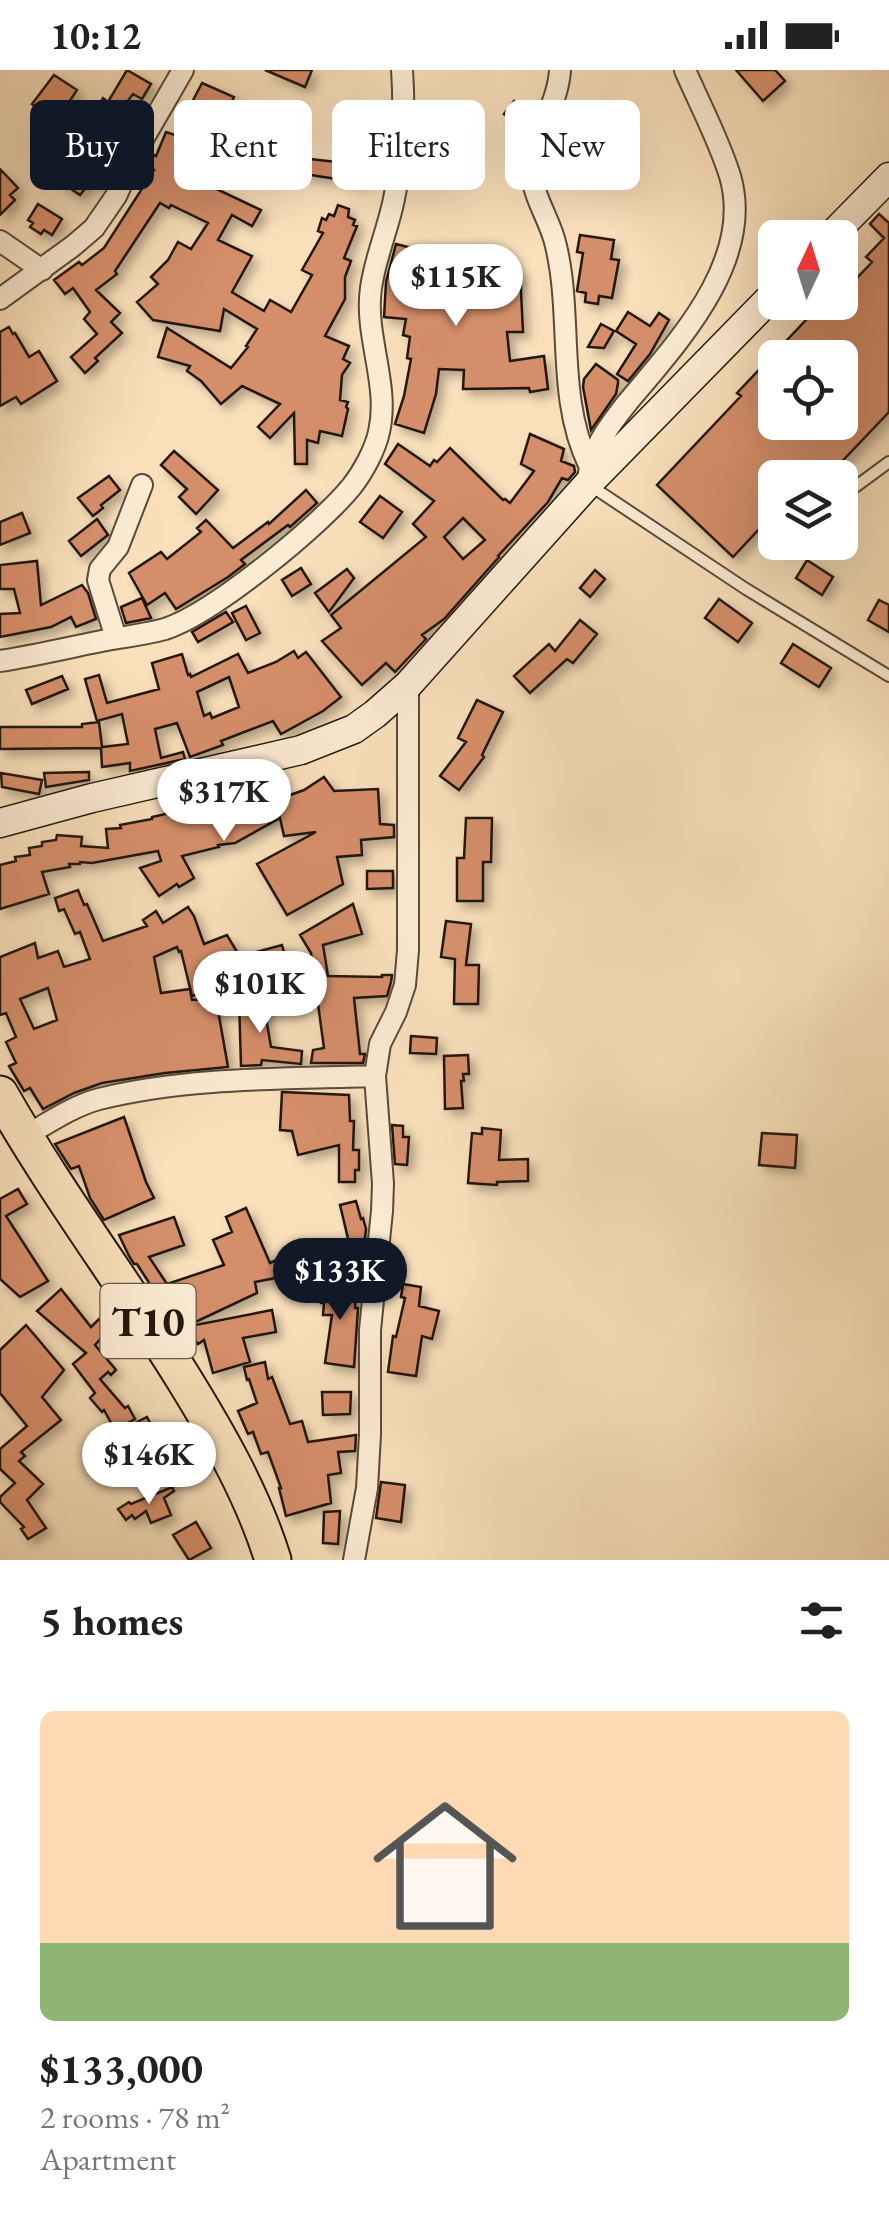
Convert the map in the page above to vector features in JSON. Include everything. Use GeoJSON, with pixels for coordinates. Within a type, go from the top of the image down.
{"type":"FeatureCollection","features":[{"type":"Feature","properties":{"kind":"highway","name":"T10"},"geometry":{"type":"LineString","coordinates":[[0,1094],[24,1137],[197,1399],[245,1490],[273,1560]]}},
{"type":"Feature","properties":{"kind":"street"},"geometry":{"type":"LineString","coordinates":[[0,299],[94,228],[116,196],[138,148],[183,70]]}},
{"type":"Feature","properties":{"kind":"street"},"geometry":{"type":"LineString","coordinates":[[0,661],[168,628],[234,588],[292,543],[352,486],[379,434],[382,405],[370,290],[400,162],[402,70]]}},
{"type":"Feature","properties":{"kind":"street"},"geometry":{"type":"LineString","coordinates":[[560,70],[554,104],[537,145],[532,170],[534,190],[556,245],[571,402],[588,474]]}},
{"type":"Feature","properties":{"kind":"street"},"geometry":{"type":"LineString","coordinates":[[588,474],[595,450],[618,414],[693,321],[732,238],[735,210],[730,175],[686,70]]}},
{"type":"Feature","properties":{"kind":"street"},"geometry":{"type":"LineString","coordinates":[[847,220],[889,177]]}},
{"type":"Feature","properties":{"kind":"street"},"geometry":{"type":"LineString","coordinates":[[0,240],[42,270]]}},
{"type":"Feature","properties":{"kind":"street"},"geometry":{"type":"LineString","coordinates":[[0,824],[92,798],[301,750],[354,729],[408,684],[588,474],[758,309]]}},
{"type":"Feature","properties":{"kind":"street"},"geometry":{"type":"LineString","coordinates":[[116,638],[98,580],[100,569],[118,547],[142,486]]}},
{"type":"Feature","properties":{"kind":"street"},"geometry":{"type":"LineString","coordinates":[[354,1560],[367,1488],[370,1330],[382,1211],[375,1076],[380,1044],[404,984],[408,950],[408,684]]}},
{"type":"Feature","properties":{"kind":"street"},"geometry":{"type":"LineString","coordinates":[[24,1137],[96,1100],[198,1084],[375,1076]]}},
{"type":"Feature","properties":{"kind":"lane"},"geometry":{"type":"LineString","coordinates":[[858,485],[889,462]]}},
{"type":"Feature","properties":{"kind":"lane"},"geometry":{"type":"LineString","coordinates":[[588,474],[746,589],[889,676]]}},
{"type":"Feature","properties":{"kind":"building"},"geometry":{"type":"Polygon","coordinates":[[[127,70],[151,84],[142,99],[133,94],[128,100],[109,100],[127,70]]]}},
{"type":"Feature","properties":{"kind":"building"},"geometry":{"type":"Polygon","coordinates":[[[265,70],[312,70],[305,87],[265,70]]]}},
{"type":"Feature","properties":{"kind":"building"},"geometry":{"type":"Polygon","coordinates":[[[736,70],[775,70],[785,81],[763,101],[736,70]]]}},
{"type":"Feature","properties":{"kind":"building"},"geometry":{"type":"Polygon","coordinates":[[[54,75],[77,90],[70,100],[35,100],[54,75]]]}},
{"type":"Feature","properties":{"kind":"building"},"geometry":{"type":"Polygon","coordinates":[[[202,83],[234,97],[232,100],[193,100],[202,83]]]}},
{"type":"Feature","properties":{"kind":"building"},"geometry":{"type":"Polygon","coordinates":[[[166,132],[174,135],[174,190],[219,190],[261,210],[252,226],[232,215],[218,240],[252,256],[232,292],[264,311],[270,300],[291,312],[312,275],[302,270],[323,233],[318,231],[322,218],[334,216],[338,205],[349,209],[348,217],[355,220],[353,225],[357,226],[344,258],[351,261],[345,277],[345,299],[325,336],[349,346],[343,359],[350,363],[342,375],[340,400],[348,402],[348,409],[342,436],[320,431],[318,443],[307,440],[307,464],[295,464],[294,413],[270,438],[258,427],[280,404],[242,386],[221,404],[187,371],[190,366],[158,357],[167,328],[231,368],[257,329],[224,309],[220,331],[153,320],[137,302],[158,284],[151,277],[168,260],[178,242],[191,249],[208,223],[171,205],[169,208],[160,203],[115,271],[117,274],[96,290],[120,313],[111,322],[122,333],[85,373],[71,357],[97,334],[84,319],[90,312],[73,288],[65,294],[54,280],[104,248],[141,190],[154,190],[154,155],[166,132]]]}},
{"type":"Feature","properties":{"kind":"building"},"geometry":{"type":"Polygon","coordinates":[[[312,159],[332,161],[332,178],[312,175],[312,159]]]}},
{"type":"Feature","properties":{"kind":"building"},"geometry":{"type":"Polygon","coordinates":[[[0,169],[18,188],[10,195],[15,200],[0,215],[0,169]]]}},
{"type":"Feature","properties":{"kind":"building"},"geometry":{"type":"Polygon","coordinates":[[[38,204],[62,219],[52,235],[30,227],[33,223],[28,220],[38,204]]]}},
{"type":"Feature","properties":{"kind":"building"},"geometry":{"type":"Polygon","coordinates":[[[879,214],[889,223],[889,412],[843,460],[758,460],[758,530],[733,557],[657,485],[741,396],[737,393],[758,371],[758,440],[858,440],[858,340],[787,340],[806,320],[858,320],[858,277],[872,262],[866,257],[884,238],[870,224],[879,214]]]}},
{"type":"Feature","properties":{"kind":"building"},"geometry":{"type":"Polygon","coordinates":[[[580,235],[614,240],[611,259],[619,260],[612,298],[599,296],[598,304],[585,302],[586,293],[577,291],[583,253],[577,252],[580,235]]]}},
{"type":"Feature","properties":{"kind":"building"},"geometry":{"type":"Polygon","coordinates":[[[396,244],[442,256],[442,252],[459,254],[456,275],[500,278],[500,270],[520,271],[523,332],[507,332],[510,361],[544,356],[548,389],[463,389],[464,370],[439,369],[424,433],[395,424],[411,359],[407,358],[410,337],[403,335],[406,319],[384,317],[386,282],[396,244]]]}},
{"type":"Feature","properties":{"kind":"building"},"geometry":{"type":"Polygon","coordinates":[[[628,312],[650,326],[659,313],[669,320],[650,354],[628,381],[617,374],[636,344],[616,331],[628,312]]]}},
{"type":"Feature","properties":{"kind":"building"},"geometry":{"type":"Polygon","coordinates":[[[601,324],[614,331],[604,348],[588,347],[601,324]]]}},
{"type":"Feature","properties":{"kind":"building"},"geometry":{"type":"Polygon","coordinates":[[[9,327],[29,357],[39,351],[57,381],[21,404],[16,397],[0,406],[0,332],[9,327]]]}},
{"type":"Feature","properties":{"kind":"building"},"geometry":{"type":"Polygon","coordinates":[[[596,364],[618,383],[616,394],[591,430],[583,387],[584,379],[596,364]]]}},
{"type":"Feature","properties":{"kind":"building"},"geometry":{"type":"Polygon","coordinates":[[[530,434],[564,449],[561,461],[574,466],[575,472],[568,480],[562,478],[548,502],[444,619],[422,635],[426,639],[395,672],[386,663],[362,685],[322,641],[341,628],[331,615],[426,537],[413,524],[434,501],[385,464],[398,444],[430,466],[450,448],[510,503],[534,471],[521,464],[530,434]],[[463,518],[444,537],[463,559],[485,540],[463,518]]]}},
{"type":"Feature","properties":{"kind":"building"},"geometry":{"type":"Polygon","coordinates":[[[174,451],[218,490],[196,514],[179,497],[187,489],[161,465],[174,451]]]}},
{"type":"Feature","properties":{"kind":"building"},"geometry":{"type":"Polygon","coordinates":[[[109,476],[120,490],[93,516],[78,498],[109,476]]]}},
{"type":"Feature","properties":{"kind":"building"},"geometry":{"type":"Polygon","coordinates":[[[306,490],[317,503],[241,560],[245,564],[228,577],[176,609],[165,593],[147,605],[129,573],[161,552],[167,559],[201,532],[197,528],[206,520],[233,548],[269,524],[306,490]]]}},
{"type":"Feature","properties":{"kind":"building"},"geometry":{"type":"Polygon","coordinates":[[[380,496],[402,512],[383,538],[360,522],[380,496]]]}},
{"type":"Feature","properties":{"kind":"building"},"geometry":{"type":"Polygon","coordinates":[[[22,513],[30,533],[0,545],[0,522],[22,513]]]}},
{"type":"Feature","properties":{"kind":"building"},"geometry":{"type":"Polygon","coordinates":[[[97,519],[108,535],[81,556],[69,541],[97,519]]]}},
{"type":"Feature","properties":{"kind":"building"},"geometry":{"type":"Polygon","coordinates":[[[807,560],[833,577],[822,595],[796,578],[807,560]]]}},
{"type":"Feature","properties":{"kind":"building"},"geometry":{"type":"Polygon","coordinates":[[[37,561],[41,605],[82,585],[96,619],[76,627],[71,617],[51,627],[0,637],[0,614],[20,613],[14,589],[0,589],[0,565],[37,561]]]}},
{"type":"Feature","properties":{"kind":"building"},"geometry":{"type":"Polygon","coordinates":[[[301,568],[311,584],[292,596],[282,580],[301,568]]]}},
{"type":"Feature","properties":{"kind":"building"},"geometry":{"type":"Polygon","coordinates":[[[347,569],[354,578],[329,612],[315,593],[347,569]]]}},
{"type":"Feature","properties":{"kind":"building"},"geometry":{"type":"Polygon","coordinates":[[[595,570],[605,579],[590,597],[580,588],[595,570]]]}},
{"type":"Feature","properties":{"kind":"building"},"geometry":{"type":"Polygon","coordinates":[[[142,598],[151,618],[126,623],[121,607],[142,598]]]}},
{"type":"Feature","properties":{"kind":"building"},"geometry":{"type":"Polygon","coordinates":[[[719,599],[752,623],[738,642],[705,618],[719,599]]]}},
{"type":"Feature","properties":{"kind":"building"},"geometry":{"type":"Polygon","coordinates":[[[879,600],[889,605],[889,632],[868,620],[879,600]]]}},
{"type":"Feature","properties":{"kind":"building"},"geometry":{"type":"Polygon","coordinates":[[[246,606],[260,633],[246,640],[232,613],[246,606]]]}},
{"type":"Feature","properties":{"kind":"building"},"geometry":{"type":"Polygon","coordinates":[[[226,612],[233,622],[198,642],[192,632],[226,612]]]}},
{"type":"Feature","properties":{"kind":"building"},"geometry":{"type":"Polygon","coordinates":[[[580,620],[597,634],[573,663],[567,659],[530,693],[514,676],[549,644],[555,651],[580,620]]]}},
{"type":"Feature","properties":{"kind":"building"},"geometry":{"type":"Polygon","coordinates":[[[793,644],[831,668],[819,687],[781,663],[793,644]]]}},
{"type":"Feature","properties":{"kind":"building"},"geometry":{"type":"Polygon","coordinates":[[[294,651],[298,658],[306,652],[341,697],[281,734],[273,721],[190,757],[177,723],[155,729],[161,758],[183,752],[185,759],[130,771],[130,763],[102,767],[101,748],[0,749],[0,727],[82,727],[99,722],[102,747],[128,744],[122,714],[97,721],[85,679],[99,675],[107,703],[159,689],[152,663],[182,654],[191,677],[238,654],[248,673],[294,651]],[[229,677],[197,692],[204,716],[210,713],[212,718],[239,707],[229,677]]]}},
{"type":"Feature","properties":{"kind":"building"},"geometry":{"type":"Polygon","coordinates":[[[62,676],[68,689],[32,704],[26,690],[62,676]]]}},
{"type":"Feature","properties":{"kind":"building"},"geometry":{"type":"Polygon","coordinates":[[[477,700],[503,712],[484,757],[459,790],[440,776],[466,742],[458,738],[477,700]]]}},
{"type":"Feature","properties":{"kind":"building"},"geometry":{"type":"Polygon","coordinates":[[[89,772],[89,780],[46,787],[44,773],[89,772]]]}},
{"type":"Feature","properties":{"kind":"building"},"geometry":{"type":"Polygon","coordinates":[[[1,773],[42,780],[39,794],[2,787],[1,773]]]}},
{"type":"Feature","properties":{"kind":"building"},"geometry":{"type":"Polygon","coordinates":[[[324,777],[334,791],[378,789],[380,824],[394,825],[394,837],[361,840],[362,855],[337,857],[343,884],[287,915],[257,864],[316,832],[284,836],[280,818],[235,843],[182,856],[194,878],[159,896],[140,868],[161,861],[158,851],[80,862],[42,872],[49,894],[0,909],[0,865],[30,855],[29,848],[56,840],[57,835],[82,837],[81,846],[108,848],[106,829],[202,806],[203,810],[261,799],[262,805],[304,790],[324,777]]]}},
{"type":"Feature","properties":{"kind":"building"},"geometry":{"type":"Polygon","coordinates":[[[466,818],[492,818],[491,862],[483,862],[483,901],[457,901],[457,858],[464,858],[466,818]]]}},
{"type":"Feature","properties":{"kind":"building"},"geometry":{"type":"Polygon","coordinates":[[[367,871],[393,871],[393,888],[367,889],[367,871]]]}},
{"type":"Feature","properties":{"kind":"building"},"geometry":{"type":"Polygon","coordinates":[[[78,890],[103,941],[147,926],[143,920],[156,911],[163,923],[188,907],[204,944],[227,935],[237,952],[204,966],[210,991],[192,996],[181,951],[177,947],[154,957],[161,993],[190,989],[192,1000],[216,999],[228,1067],[102,1083],[43,1109],[30,1088],[24,1091],[9,1066],[16,1063],[6,1042],[16,1037],[6,1013],[0,1015],[0,957],[35,943],[38,958],[58,951],[64,967],[90,959],[80,932],[75,934],[55,898],[78,890]],[[48,988],[20,999],[34,1029],[57,1020],[48,988]]]}},
{"type":"Feature","properties":{"kind":"building"},"geometry":{"type":"Polygon","coordinates":[[[353,904],[362,934],[323,945],[328,976],[392,975],[391,982],[387,996],[354,998],[360,1054],[365,1054],[363,1063],[311,1063],[313,1050],[324,1048],[311,953],[300,935],[353,904]]]}},
{"type":"Feature","properties":{"kind":"building"},"geometry":{"type":"Polygon","coordinates":[[[446,921],[471,924],[466,965],[479,965],[478,1004],[454,1004],[455,959],[441,957],[446,921]]]}},
{"type":"Feature","properties":{"kind":"building"},"geometry":{"type":"Polygon","coordinates":[[[282,945],[289,969],[243,980],[234,958],[282,945]]]}},
{"type":"Feature","properties":{"kind":"building"},"geometry":{"type":"Polygon","coordinates":[[[239,998],[267,998],[271,1047],[302,1051],[301,1064],[262,1060],[261,1065],[241,1066],[239,998]]]}},
{"type":"Feature","properties":{"kind":"building"},"geometry":{"type":"Polygon","coordinates":[[[411,1036],[437,1038],[436,1054],[410,1053],[411,1036]]]}},
{"type":"Feature","properties":{"kind":"building"},"geometry":{"type":"Polygon","coordinates":[[[468,1055],[469,1074],[463,1074],[461,1081],[463,1108],[445,1109],[444,1056],[468,1055]]]}},
{"type":"Feature","properties":{"kind":"building"},"geometry":{"type":"Polygon","coordinates":[[[282,1092],[349,1095],[350,1121],[354,1121],[353,1150],[359,1150],[355,1182],[339,1182],[339,1145],[298,1155],[292,1131],[280,1130],[282,1092]]]}},
{"type":"Feature","properties":{"kind":"building"},"geometry":{"type":"Polygon","coordinates":[[[124,1117],[154,1198],[104,1220],[90,1198],[79,1166],[71,1169],[55,1144],[124,1117]]]}},
{"type":"Feature","properties":{"kind":"building"},"geometry":{"type":"Polygon","coordinates":[[[392,1125],[403,1126],[403,1137],[409,1137],[407,1165],[395,1164],[392,1125]]]}},
{"type":"Feature","properties":{"kind":"building"},"geometry":{"type":"Polygon","coordinates":[[[482,1128],[501,1130],[499,1160],[528,1159],[528,1181],[468,1183],[472,1133],[482,1134],[482,1128]]]}},
{"type":"Feature","properties":{"kind":"building"},"geometry":{"type":"Polygon","coordinates":[[[762,1133],[797,1135],[795,1168],[759,1165],[762,1133]]]}},
{"type":"Feature","properties":{"kind":"building"},"geometry":{"type":"Polygon","coordinates":[[[18,1189],[27,1204],[6,1216],[48,1281],[20,1297],[0,1279],[0,1199],[18,1189]]]}},
{"type":"Feature","properties":{"kind":"building"},"geometry":{"type":"Polygon","coordinates":[[[356,1201],[366,1229],[363,1262],[343,1266],[340,1250],[350,1247],[340,1205],[356,1201]]]}},
{"type":"Feature","properties":{"kind":"building"},"geometry":{"type":"Polygon","coordinates":[[[246,1208],[270,1263],[283,1257],[291,1275],[255,1282],[257,1293],[187,1326],[167,1284],[224,1265],[213,1240],[232,1232],[226,1217],[246,1208]]]}},
{"type":"Feature","properties":{"kind":"building"},"geometry":{"type":"Polygon","coordinates":[[[174,1217],[184,1245],[149,1257],[167,1284],[155,1292],[119,1235],[174,1217]]]}},
{"type":"Feature","properties":{"kind":"building"},"geometry":{"type":"Polygon","coordinates":[[[323,1277],[343,1278],[342,1294],[356,1295],[354,1367],[325,1363],[332,1315],[323,1315],[323,1277]]]}},
{"type":"Feature","properties":{"kind":"building"},"geometry":{"type":"Polygon","coordinates":[[[403,1284],[421,1287],[419,1306],[439,1311],[432,1339],[422,1336],[416,1376],[388,1372],[393,1336],[396,1337],[405,1298],[401,1297],[403,1284]]]}},
{"type":"Feature","properties":{"kind":"building"},"geometry":{"type":"Polygon","coordinates":[[[61,1289],[91,1327],[99,1319],[109,1329],[95,1345],[116,1370],[100,1379],[125,1408],[128,1406],[135,1419],[115,1430],[104,1410],[90,1398],[95,1393],[73,1364],[86,1353],[37,1311],[61,1289]]]}},
{"type":"Feature","properties":{"kind":"building"},"geometry":{"type":"Polygon","coordinates":[[[272,1310],[276,1332],[243,1338],[250,1362],[213,1373],[204,1340],[198,1344],[185,1327],[272,1310]]]}},
{"type":"Feature","properties":{"kind":"building"},"geometry":{"type":"Polygon","coordinates":[[[26,1325],[64,1370],[42,1397],[61,1420],[21,1452],[25,1456],[19,1461],[43,1484],[27,1500],[46,1528],[28,1539],[21,1529],[24,1527],[0,1502],[0,1497],[15,1483],[0,1469],[0,1449],[27,1426],[0,1393],[0,1350],[26,1325]]]}},
{"type":"Feature","properties":{"kind":"building"},"geometry":{"type":"Polygon","coordinates":[[[265,1362],[268,1379],[272,1377],[290,1424],[302,1421],[308,1442],[356,1435],[355,1451],[338,1452],[341,1473],[328,1475],[331,1503],[286,1516],[268,1452],[261,1454],[253,1432],[248,1434],[238,1411],[257,1403],[244,1367],[265,1362]]]}},
{"type":"Feature","properties":{"kind":"building"},"geometry":{"type":"Polygon","coordinates":[[[322,1392],[351,1392],[350,1414],[323,1415],[322,1392]]]}},
{"type":"Feature","properties":{"kind":"building"},"geometry":{"type":"Polygon","coordinates":[[[147,1417],[157,1436],[137,1444],[128,1427],[147,1417]]]}},
{"type":"Feature","properties":{"kind":"building"},"geometry":{"type":"Polygon","coordinates":[[[168,1460],[174,1480],[161,1484],[155,1465],[168,1460]]]}},
{"type":"Feature","properties":{"kind":"building"},"geometry":{"type":"Polygon","coordinates":[[[381,1482],[405,1485],[401,1522],[376,1518],[381,1482]]]}},
{"type":"Feature","properties":{"kind":"building"},"geometry":{"type":"Polygon","coordinates":[[[172,1487],[174,1491],[164,1498],[171,1515],[151,1523],[146,1511],[126,1520],[118,1509],[129,1502],[172,1487]]]}},
{"type":"Feature","properties":{"kind":"building"},"geometry":{"type":"Polygon","coordinates":[[[340,1511],[338,1544],[323,1543],[324,1512],[340,1511]]]}},
{"type":"Feature","properties":{"kind":"building"},"geometry":{"type":"Polygon","coordinates":[[[196,1522],[211,1548],[189,1560],[173,1535],[196,1522]]]}}]}
